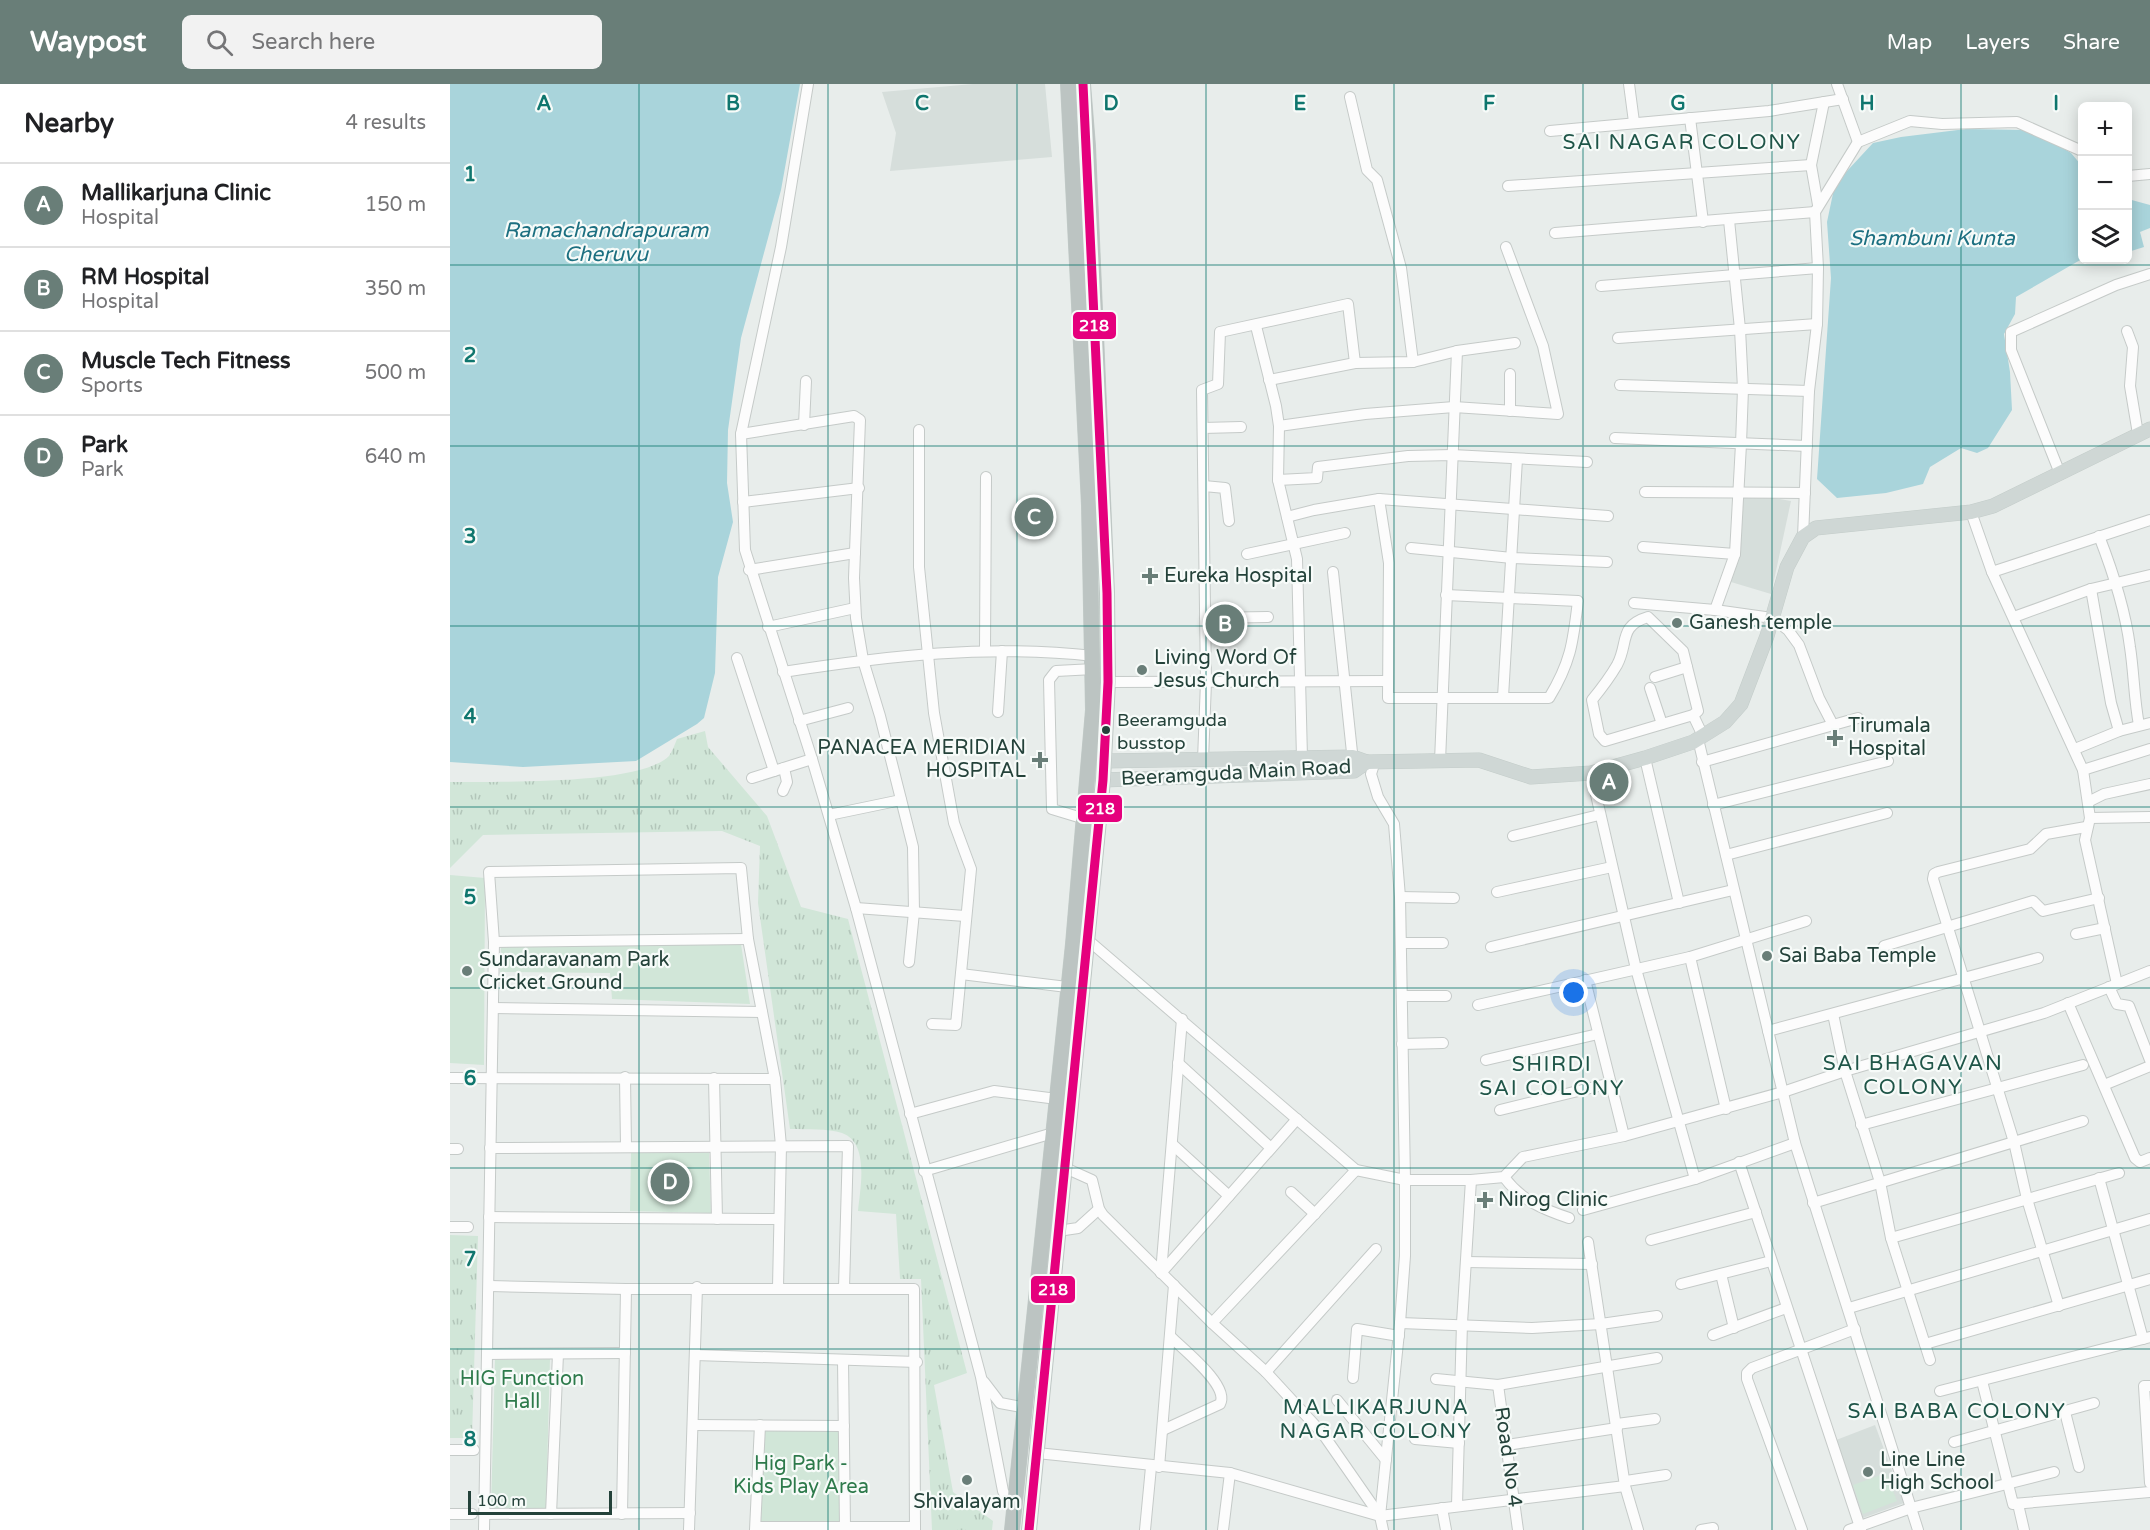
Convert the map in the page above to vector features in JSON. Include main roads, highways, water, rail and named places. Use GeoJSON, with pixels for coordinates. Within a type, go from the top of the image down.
{"type":"FeatureCollection","features":[{"type":"Feature","properties":{"kind":"highway"},"geometry":{"type":"LineString","coordinates":[[1029,1530],[1058,1231],[1066,1075],[1088,940],[1103,780],[1108,682],[1068,84]]}},
{"type":"Feature","properties":{"kind":"highway"},"geometry":{"type":"LineString","coordinates":[[1069,1051],[1067,987],[1085,819],[1094,662],[1096,499],[1083,84]]}},
{"type":"Feature","properties":{"kind":"highway"},"geometry":{"type":"LineString","coordinates":[[1012,1530],[1057,1099],[1066,1075]]}},
{"type":"Feature","properties":{"kind":"main road","name":"Beeramguda Main Road"},"geometry":{"type":"LineString","coordinates":[[1104,761],[1353,757],[1371,761],[1479,760],[1531,777],[1591,772],[1645,759],[1700,737],[1725,722],[1741,704],[1772,618],[1787,567],[1803,537],[1816,528],[1971,512],[1993,506],[2059,471],[2144,431]]}},
{"type":"Feature","properties":{"kind":"main road","name":"Beeramguda Main Road"},"geometry":{"type":"LineString","coordinates":[[1103,780],[1354,771],[1371,761]]}},
{"type":"Feature","properties":{"kind":"water","name":"Ramachandrapuram Cheruvu"},"geometry":{"type":"Polygon","coordinates":[[[450,84],[800,84],[781,190],[741,338],[728,430],[727,483],[733,522],[718,577],[715,673],[704,718],[636,761],[523,767],[450,762],[450,84]]]}},
{"type":"Feature","properties":{"kind":"water","name":"Shambuni Kunta"},"geometry":{"type":"Polygon","coordinates":[[[1966,129],[2026,130],[2049,139],[2071,153],[2078,161],[2078,261],[2016,297],[2015,314],[2004,334],[2010,372],[2012,410],[1988,448],[1977,453],[1961,448],[1930,467],[1923,484],[1886,493],[1837,498],[1817,479],[1831,278],[1827,222],[1835,184],[1873,143],[1966,129]]]}},
{"type":"Feature","properties":{"kind":"water"},"geometry":{"type":"Polygon","coordinates":[[[2132,200],[2150,205],[2150,228],[2140,232],[2144,247],[2132,251],[2132,200]]]}},
{"type":"Feature","properties":{"kind":"place","name":"Muscle Tech Fitness"},"geometry":{"type":"Point","coordinates":[1034,517]}},
{"type":"Feature","properties":{"kind":"place","name":"Eureka Hospital"},"geometry":{"type":"Point","coordinates":[1150,576]}},
{"type":"Feature","properties":{"kind":"place","name":"Ganesh temple"},"geometry":{"type":"Point","coordinates":[1677,623]}},
{"type":"Feature","properties":{"kind":"place","name":"RM Hospital"},"geometry":{"type":"Point","coordinates":[1225,624]}},
{"type":"Feature","properties":{"kind":"place","name":"Living Word Of Jesus Church"},"geometry":{"type":"Point","coordinates":[1142,670]}},
{"type":"Feature","properties":{"kind":"place","name":"Beeramguda busstop"},"geometry":{"type":"Point","coordinates":[1106,730]}},
{"type":"Feature","properties":{"kind":"place","name":"Tirumala Hospital"},"geometry":{"type":"Point","coordinates":[1835,738]}},
{"type":"Feature","properties":{"kind":"place","name":"PANACEA MERIDIAN HOSPITAL"},"geometry":{"type":"Point","coordinates":[1040,760]}},
{"type":"Feature","properties":{"kind":"place","name":"Mallikarjuna Clinic"},"geometry":{"type":"Point","coordinates":[1609,782]}},
{"type":"Feature","properties":{"kind":"place","name":"Sai Baba Temple"},"geometry":{"type":"Point","coordinates":[1767,956]}},
{"type":"Feature","properties":{"kind":"place","name":"Sundaravanam Park Cricket Ground"},"geometry":{"type":"Point","coordinates":[467,971]}},
{"type":"Feature","properties":{"kind":"place","name":"Park"},"geometry":{"type":"Point","coordinates":[670,1182]}},
{"type":"Feature","properties":{"kind":"place","name":"Nirog Clinic"},"geometry":{"type":"Point","coordinates":[1485,1200]}},
{"type":"Feature","properties":{"kind":"place","name":"Line Line High School"},"geometry":{"type":"Point","coordinates":[1868,1472]}},
{"type":"Feature","properties":{"kind":"place","name":"Shivalayam"},"geometry":{"type":"Point","coordinates":[967,1480]}},
{"type":"Feature","properties":{"kind":"district","name":"SAI NAGAR COLONY"},"geometry":{"type":"Point","coordinates":[1682,142]}},
{"type":"Feature","properties":{"kind":"district","name":"SAI BHAGAVAN COLONY"},"geometry":{"type":"Point","coordinates":[1913,1075]}},
{"type":"Feature","properties":{"kind":"district","name":"SHIRDI SAI COLONY"},"geometry":{"type":"Point","coordinates":[1552,1076]}},
{"type":"Feature","properties":{"kind":"district","name":"SAI BABA COLONY"},"geometry":{"type":"Point","coordinates":[1957,1411]}},
{"type":"Feature","properties":{"kind":"district","name":"MALLIKARJUNA NAGAR COLONY"},"geometry":{"type":"Point","coordinates":[1376,1419]}},
{"type":"Feature","properties":{"kind":"park label","name":"HIG Function Hall"},"geometry":{"type":"Point","coordinates":[522,1390]}},
{"type":"Feature","properties":{"kind":"park label","name":"Hig Park - Kids Play Area"},"geometry":{"type":"Point","coordinates":[801,1476]}}]}
